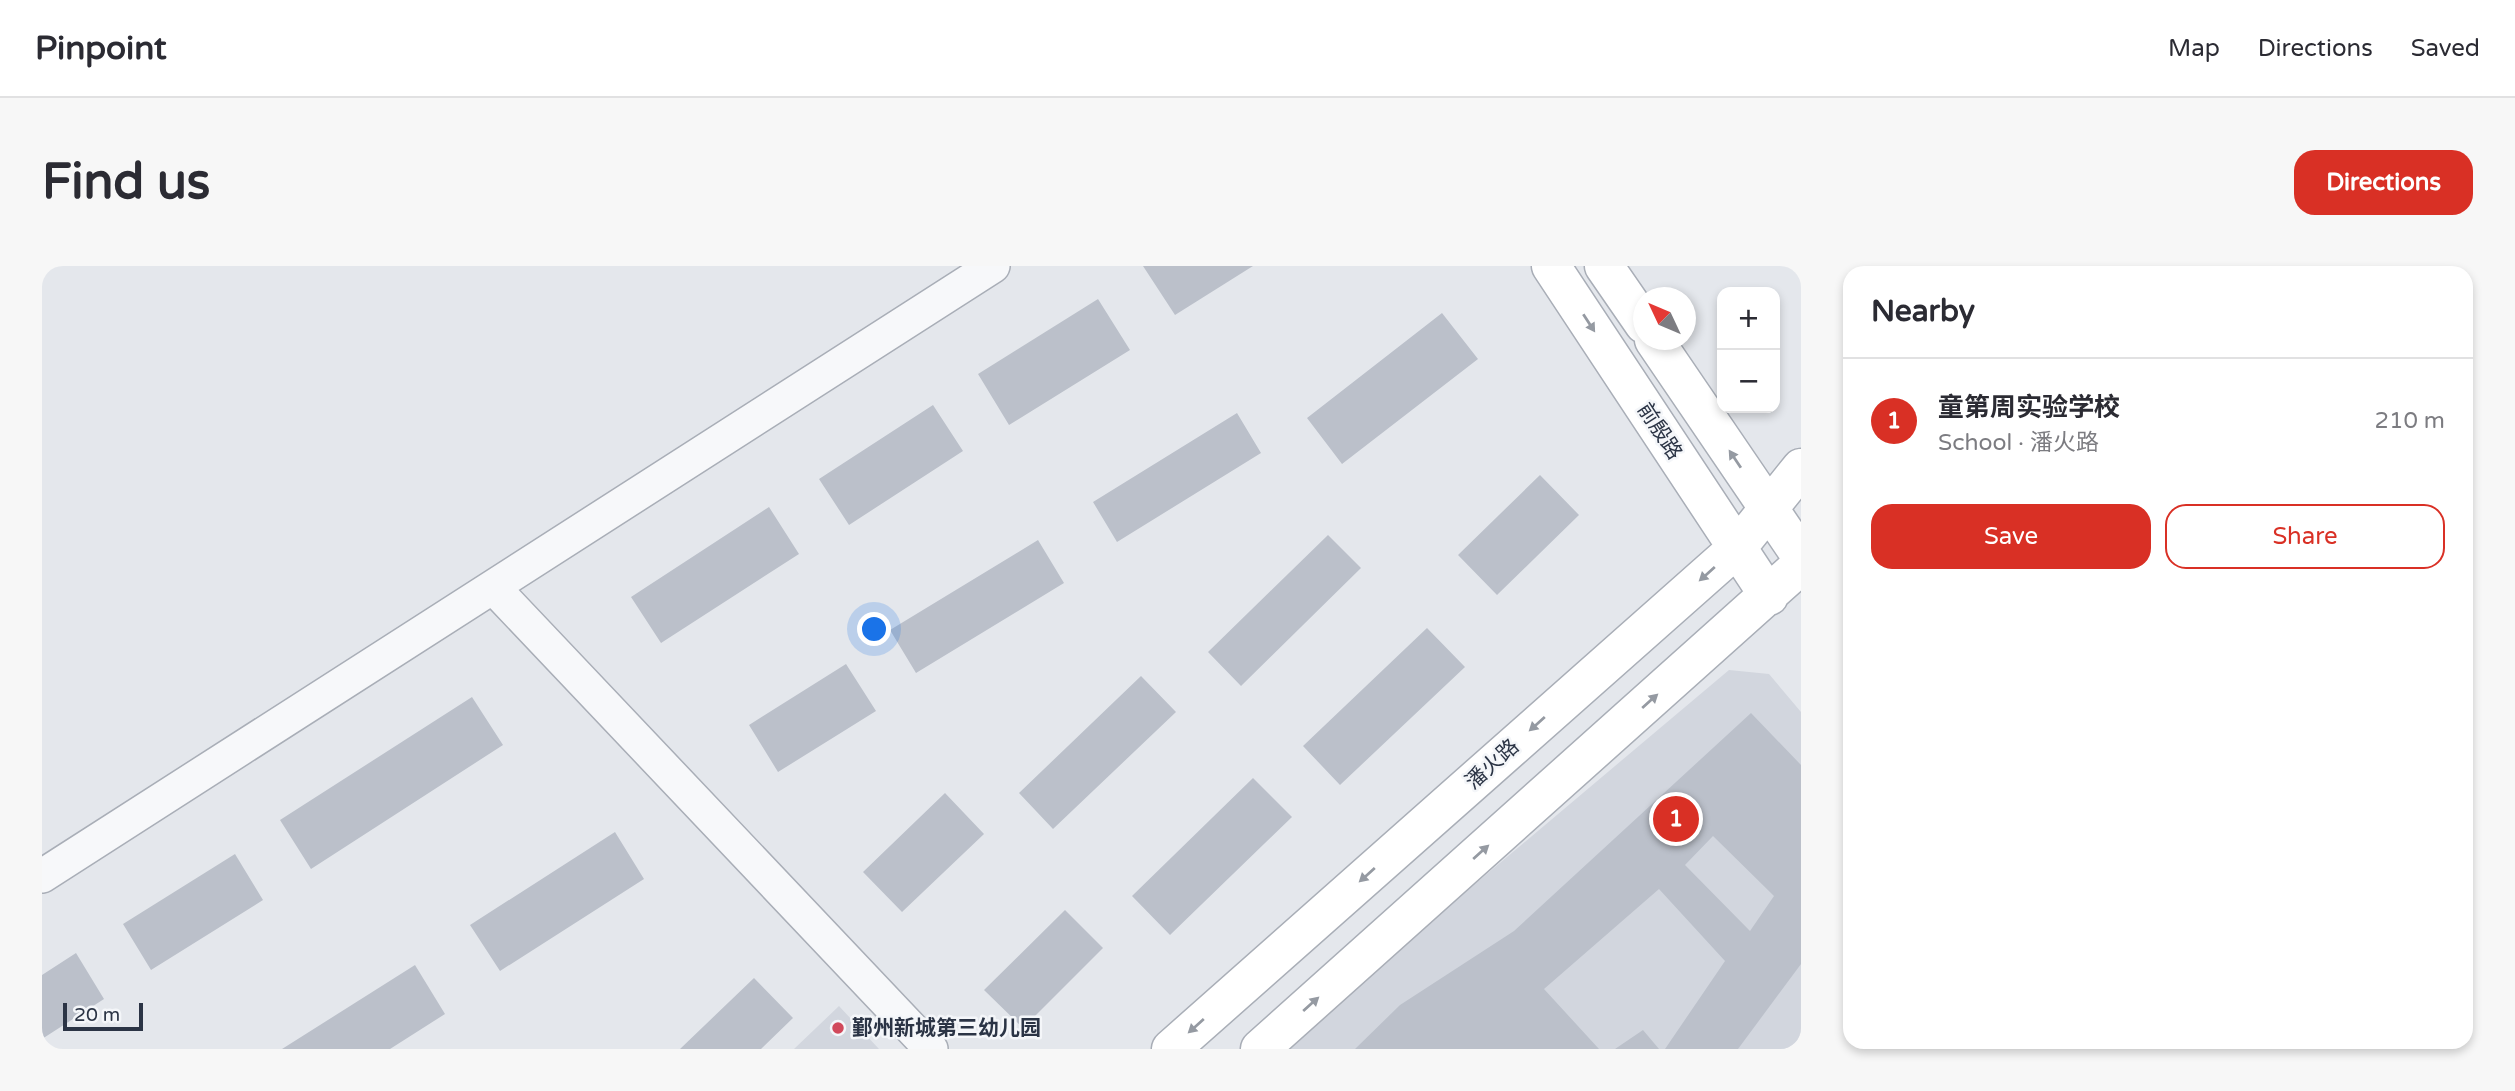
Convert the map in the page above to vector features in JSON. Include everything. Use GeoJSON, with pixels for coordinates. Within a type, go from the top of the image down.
{"type":"FeatureCollection","features":[{"type":"Feature","properties":{"kind":"street"},"geometry":{"type":"LineString","coordinates":[[42,876],[993,266]]}},
{"type":"Feature","properties":{"kind":"street","name":"前殷路"},"geometry":{"type":"LineString","coordinates":[[1551,266],[1769,596]]}},
{"type":"Feature","properties":{"kind":"street"},"geometry":{"type":"LineString","coordinates":[[1604,266],[1633,309]]}},
{"type":"Feature","properties":{"kind":"street"},"geometry":{"type":"LineString","coordinates":[[1661,350],[1801,556]]}},
{"type":"Feature","properties":{"kind":"street","name":"潘火路"},"geometry":{"type":"LineString","coordinates":[[1171,1049],[1737,548],[1801,468]]}},
{"type":"Feature","properties":{"kind":"street"},"geometry":{"type":"LineString","coordinates":[[1260,1049],[1801,565]]}},
{"type":"Feature","properties":{"kind":"street"},"geometry":{"type":"LineString","coordinates":[[493,587],[931,1049]]}},
{"type":"Feature","properties":{"kind":"shaded area"},"geometry":{"type":"Polygon","coordinates":[[[1729,670],[1769,674],[1801,712],[1801,1049],[1290,1049],[1425,926],[1729,670]]]}},
{"type":"Feature","properties":{"kind":"shaded area","name":"鄞州新城第三幼儿园"},"geometry":{"type":"Polygon","coordinates":[[[839,1006],[879,1049],[794,1049],[839,1006]]]}},
{"type":"Feature","properties":{"kind":"building"},"geometry":{"type":"Polygon","coordinates":[[[1143,266],[1253,266],[1175,315],[1143,266]]]}},
{"type":"Feature","properties":{"kind":"building"},"geometry":{"type":"Polygon","coordinates":[[[1098,299],[1130,350],[1009,425],[978,374],[1098,299]]]}},
{"type":"Feature","properties":{"kind":"building"},"geometry":{"type":"Polygon","coordinates":[[[1442,313],[1478,359],[1342,464],[1307,418],[1442,313]]]}},
{"type":"Feature","properties":{"kind":"building"},"geometry":{"type":"Polygon","coordinates":[[[933,405],[963,451],[849,525],[819,479],[933,405]]]}},
{"type":"Feature","properties":{"kind":"building"},"geometry":{"type":"Polygon","coordinates":[[[1237,413],[1261,453],[1117,542],[1093,502],[1237,413]]]}},
{"type":"Feature","properties":{"kind":"building"},"geometry":{"type":"Polygon","coordinates":[[[1540,475],[1579,515],[1497,595],[1458,555],[1540,475]]]}},
{"type":"Feature","properties":{"kind":"building"},"geometry":{"type":"Polygon","coordinates":[[[769,507],[799,554],[661,643],[631,597],[769,507]]]}},
{"type":"Feature","properties":{"kind":"building"},"geometry":{"type":"Polygon","coordinates":[[[1328,535],[1361,568],[1241,686],[1208,652],[1328,535]]]}},
{"type":"Feature","properties":{"kind":"building"},"geometry":{"type":"Polygon","coordinates":[[[1038,540],[1064,583],[916,673],[890,630],[1038,540]]]}},
{"type":"Feature","properties":{"kind":"building"},"geometry":{"type":"Polygon","coordinates":[[[1427,628],[1465,667],[1340,785],[1303,746],[1427,628]]]}},
{"type":"Feature","properties":{"kind":"building"},"geometry":{"type":"Polygon","coordinates":[[[846,664],[876,711],[778,772],[749,725],[846,664]]]}},
{"type":"Feature","properties":{"kind":"building"},"geometry":{"type":"Polygon","coordinates":[[[1141,676],[1176,712],[1053,829],[1019,793],[1141,676]]]}},
{"type":"Feature","properties":{"kind":"building"},"geometry":{"type":"Polygon","coordinates":[[[472,697],[503,745],[311,869],[280,820],[472,697]]]}},
{"type":"Feature","properties":{"kind":"building"},"geometry":{"type":"Polygon","coordinates":[[[1751,713],[1801,765],[1801,964],[1738,1049],[1665,1049],[1725,961],[1659,889],[1544,989],[1599,1049],[1355,1049],[1400,1005],[1514,931],[1751,713]],[[1713,836],[1685,865],[1750,931],[1774,896],[1713,836]]]}},
{"type":"Feature","properties":{"kind":"building"},"geometry":{"type":"Polygon","coordinates":[[[1253,778],[1292,817],[1170,935],[1132,896],[1253,778]]]}},
{"type":"Feature","properties":{"kind":"building"},"geometry":{"type":"Polygon","coordinates":[[[945,793],[984,834],[902,912],[863,872],[945,793]]]}},
{"type":"Feature","properties":{"kind":"building"},"geometry":{"type":"Polygon","coordinates":[[[615,832],[644,879],[500,971],[470,925],[615,832]]]}},
{"type":"Feature","properties":{"kind":"building"},"geometry":{"type":"Polygon","coordinates":[[[235,854],[263,900],[151,970],[123,924],[235,854]]]}},
{"type":"Feature","properties":{"kind":"building"},"geometry":{"type":"Polygon","coordinates":[[[1065,910],[1103,948],[1023,1028],[984,990],[1065,910]]]}},
{"type":"Feature","properties":{"kind":"building"},"geometry":{"type":"Polygon","coordinates":[[[76,953],[104,999],[42,1039],[42,975],[76,953]]]}},
{"type":"Feature","properties":{"kind":"building"},"geometry":{"type":"Polygon","coordinates":[[[415,965],[445,1014],[390,1049],[282,1049],[415,965]]]}},
{"type":"Feature","properties":{"kind":"building"},"geometry":{"type":"Polygon","coordinates":[[[754,978],[793,1018],[761,1049],[680,1049],[754,978]]]}},
{"type":"Feature","properties":{"kind":"building"},"geometry":{"type":"Polygon","coordinates":[[[1643,1030],[1659,1049],[1615,1049],[1643,1030]]]}},
{"type":"Feature","properties":{"kind":"place","name":"童第周实验学校"},"geometry":{"type":"Point","coordinates":[1676,819]}},
{"type":"Feature","properties":{"kind":"place","name":"鄞州新城第三幼儿园"},"geometry":{"type":"Point","coordinates":[838,1028]}}]}
